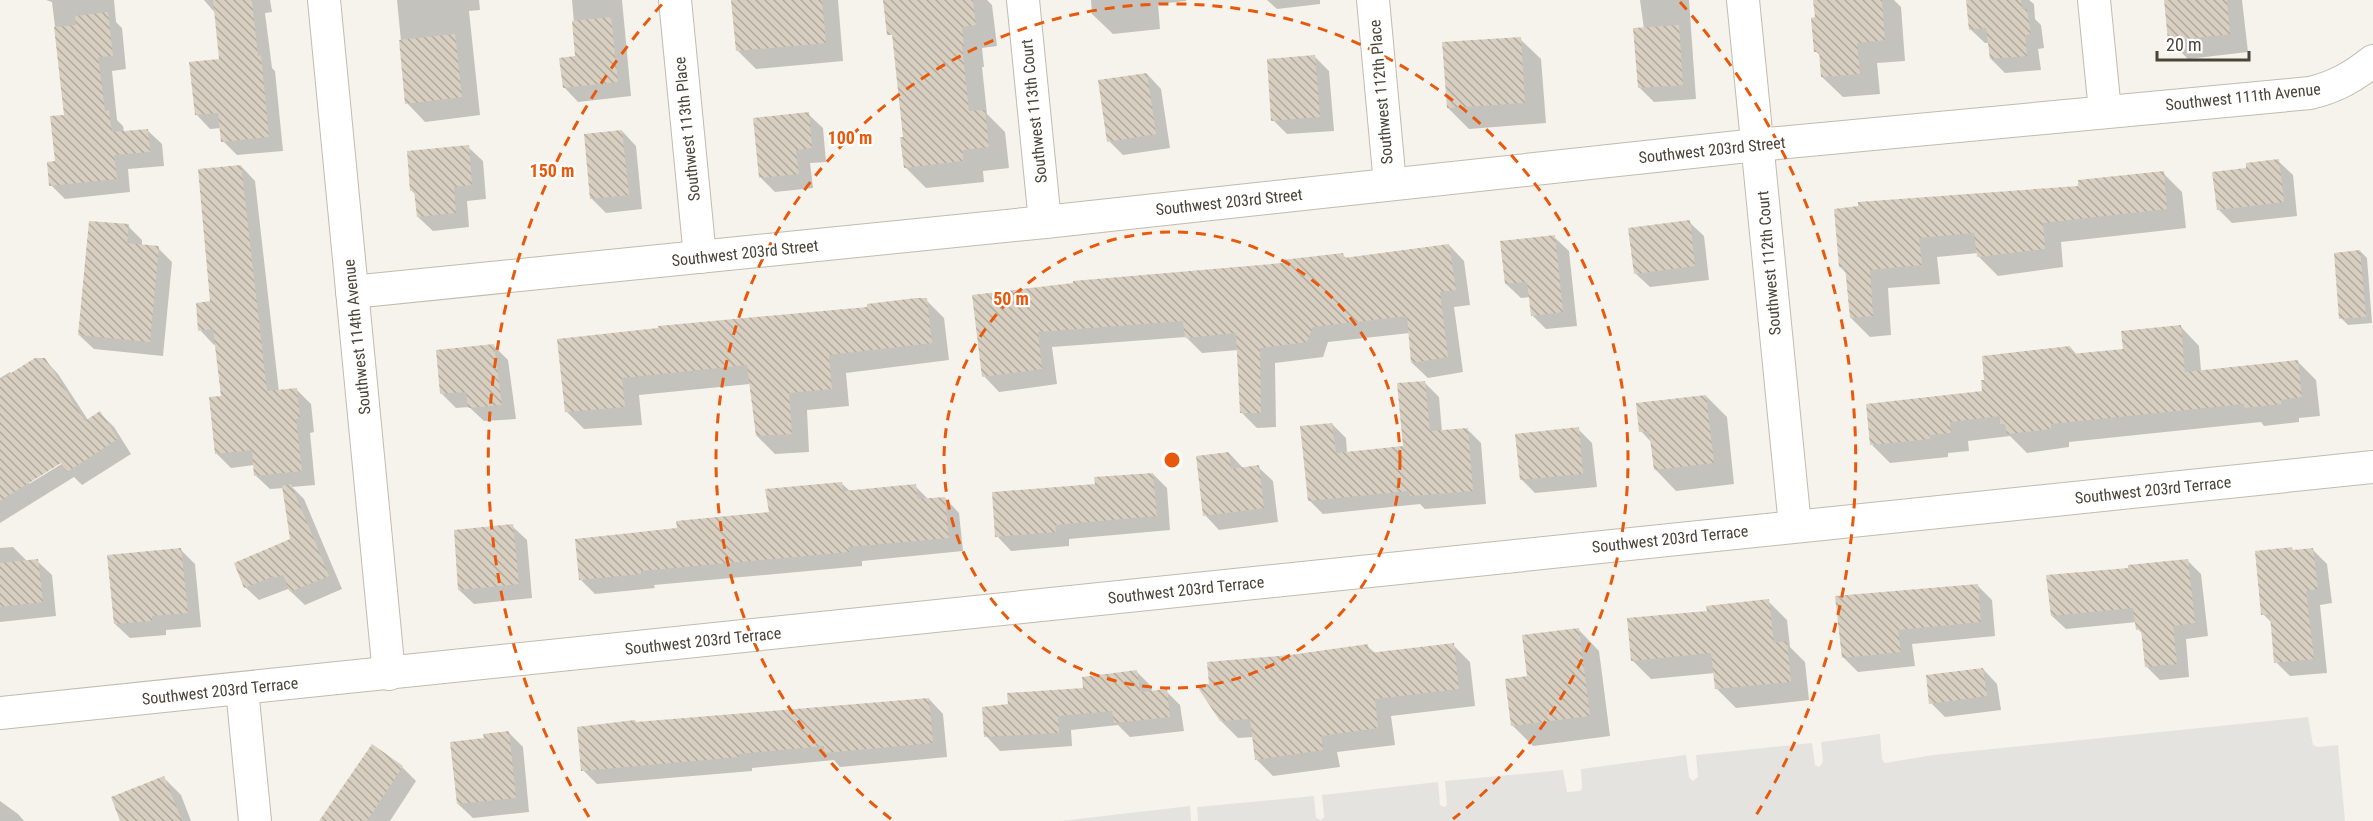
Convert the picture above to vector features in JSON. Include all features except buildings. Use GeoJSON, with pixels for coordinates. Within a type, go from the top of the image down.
{"type":"FeatureCollection","features":[{"type":"Feature","properties":{"kind":"street","name":"Southwest 114th Avenue"},"geometry":{"type":"LineString","coordinates":[[324,0],[389,674]]}},
{"type":"Feature","properties":{"kind":"street","name":"Southwest 113th Place"},"geometry":{"type":"LineString","coordinates":[[675,0],[700,257]]}},
{"type":"Feature","properties":{"kind":"street","name":"Southwest 113th Court"},"geometry":{"type":"LineString","coordinates":[[1023,0],[1045,222]]}},
{"type":"Feature","properties":{"kind":"street","name":"Southwest 112th Place"},"geometry":{"type":"LineString","coordinates":[[1373,0],[1390,184]]}},
{"type":"Feature","properties":{"kind":"street","name":"Southwest 112th Court"},"geometry":{"type":"LineString","coordinates":[[1743,0],[1795,525]]}},
{"type":"Feature","properties":{"kind":"street"},"geometry":{"type":"LineString","coordinates":[[2094,0],[2105,111]]}},
{"type":"Feature","properties":{"kind":"street","name":"Southwest 111th Avenue"},"geometry":{"type":"LineString","coordinates":[[2105,111],[2310,93],[2343,82],[2373,61]]}},
{"type":"Feature","properties":{"kind":"street","name":"Southwest 203rd Street"},"geometry":{"type":"LineString","coordinates":[[352,292],[1045,222],[1757,145],[2105,111]]}},
{"type":"Feature","properties":{"kind":"street","name":"Southwest 203rd Terrace"},"geometry":{"type":"LineString","coordinates":[[0,713],[1795,525],[2373,467]]}},
{"type":"Feature","properties":{"kind":"street"},"geometry":{"type":"LineString","coordinates":[[243,689],[255,821]]}},
{"type":"Feature","properties":{"kind":"shaded area"},"geometry":{"type":"Polygon","coordinates":[[[2308,717],[2313,745],[2318,747],[2338,745],[2345,821],[1198,821],[1197,807],[1314,796],[1316,818],[1321,820],[1324,817],[1322,795],[1438,782],[1440,805],[1444,807],[1447,805],[1445,781],[1563,770],[1567,792],[1580,791],[1582,788],[1581,769],[1686,755],[1689,777],[1693,781],[1698,777],[1696,755],[1812,743],[1815,765],[1819,767],[1823,762],[1821,742],[1880,734],[1882,759],[1885,763],[1933,755],[2308,717]]]}},
{"type":"Feature","properties":{"kind":"shaded area"},"geometry":{"type":"Polygon","coordinates":[[[1190,806],[1191,821],[1060,821],[1190,806]]]}}]}
